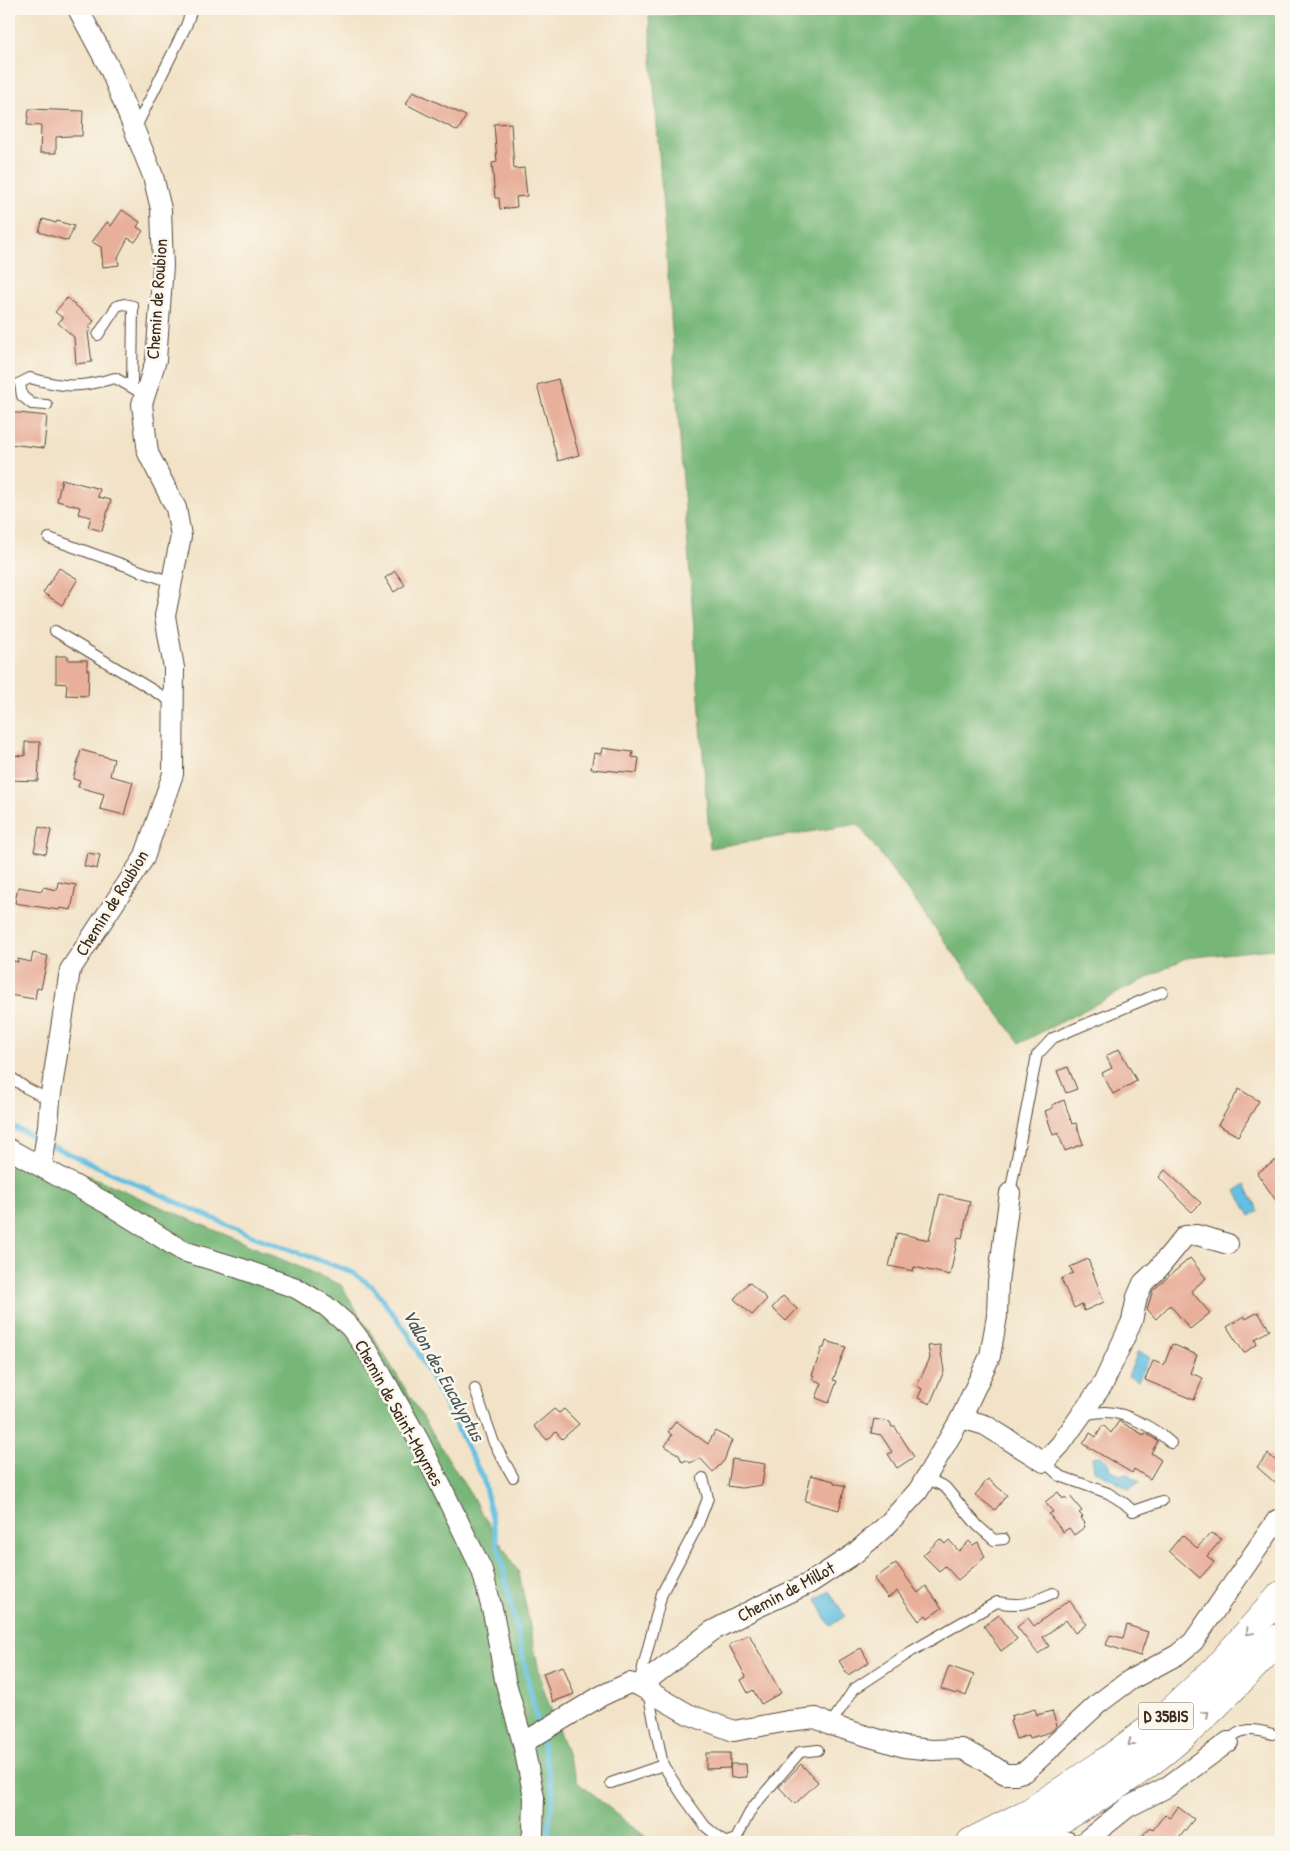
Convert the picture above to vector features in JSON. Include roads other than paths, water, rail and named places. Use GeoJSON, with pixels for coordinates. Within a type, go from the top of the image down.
{"type":"FeatureCollection","features":[{"type":"Feature","properties":{"kind":"main road","name":"D 35BIS"},"geometry":{"type":"LineString","coordinates":[[971,1842],[1030,1812],[1101,1766],[1162,1720],[1214,1671],[1281,1595]]}},
{"type":"Feature","properties":{"kind":"main road","name":"D 35BIS"},"geometry":{"type":"LineString","coordinates":[[1029,1837],[1089,1803],[1178,1740],[1234,1688],[1281,1637]]}},
{"type":"Feature","properties":{"kind":"street","name":"Chemin de Roubion"},"geometry":{"type":"LineString","coordinates":[[43,1158],[70,970],[144,858],[173,774],[174,668],[165,616],[181,536],[176,508],[148,453],[142,404],[138,391],[156,360],[163,266],[161,209],[153,176],[110,69],[78,9]]}},
{"type":"Feature","properties":{"kind":"street","name":"Chemin de Saint-Maymes"},"geometry":{"type":"LineString","coordinates":[[9,1149],[43,1158],[108,1204],[183,1251],[296,1288],[326,1306],[350,1327],[368,1351],[419,1440],[482,1570],[494,1616],[505,1680],[528,1739],[534,1797],[530,1842]]}},
{"type":"Feature","properties":{"kind":"street","name":"Chemin de Millot"},"geometry":{"type":"LineString","coordinates":[[528,1739],[601,1696],[629,1683],[643,1688],[653,1676],[712,1631],[810,1583],[854,1554],[918,1491],[961,1418],[990,1356],[997,1316],[998,1282],[1010,1193]]}},
{"type":"Feature","properties":{"kind":"street"},"geometry":{"type":"LineString","coordinates":[[961,1418],[985,1425],[1044,1462],[1060,1445],[1103,1384],[1132,1321],[1137,1297],[1143,1283],[1158,1270],[1185,1236],[1197,1235],[1228,1244]]}},
{"type":"Feature","properties":{"kind":"street"},"geometry":{"type":"LineString","coordinates":[[643,1688],[688,1714],[734,1731],[816,1718],[830,1725],[904,1747],[932,1750],[962,1749],[1005,1774],[1016,1774],[1026,1770],[1099,1703],[1130,1680],[1178,1655],[1193,1642],[1277,1520]]}},
{"type":"Feature","properties":{"kind":"street"},"geometry":{"type":"LineString","coordinates":[[1092,1840],[1128,1808],[1167,1788],[1228,1742]]}},
{"type":"Feature","properties":{"kind":"street"},"geometry":{"type":"LineString","coordinates":[[1089,1803],[1092,1840]]}},
{"type":"Feature","properties":{"kind":"street"},"geometry":{"type":"LineString","coordinates":[[1029,1837],[1068,1842]]}},
{"type":"Feature","properties":{"kind":"lane"},"geometry":{"type":"LineString","coordinates":[[133,129],[138,123],[186,26],[192,9]]}},
{"type":"Feature","properties":{"kind":"lane"},"geometry":{"type":"LineString","coordinates":[[98,335],[117,306],[124,304],[133,306],[138,391]]}},
{"type":"Feature","properties":{"kind":"lane"},"geometry":{"type":"LineString","coordinates":[[47,405],[32,404],[22,396],[20,383],[30,378],[50,384],[76,387],[115,378],[138,391]]}},
{"type":"Feature","properties":{"kind":"lane"},"geometry":{"type":"LineString","coordinates":[[49,538],[172,582]]}},
{"type":"Feature","properties":{"kind":"lane"},"geometry":{"type":"LineString","coordinates":[[56,631],[174,703]]}},
{"type":"Feature","properties":{"kind":"lane"},"geometry":{"type":"LineString","coordinates":[[1010,1193],[1037,1055],[1053,1038],[1162,992]]}},
{"type":"Feature","properties":{"kind":"lane"},"geometry":{"type":"LineString","coordinates":[[9,1076],[26,1088],[50,1100]]}},
{"type":"Feature","properties":{"kind":"lane"},"geometry":{"type":"LineString","coordinates":[[475,1389],[494,1444],[512,1477]]}},
{"type":"Feature","properties":{"kind":"lane"},"geometry":{"type":"LineString","coordinates":[[1081,1416],[1106,1412],[1132,1418],[1165,1437],[1171,1444]]}},
{"type":"Feature","properties":{"kind":"lane"},"geometry":{"type":"LineString","coordinates":[[1044,1462],[1060,1476],[1108,1493],[1133,1511],[1162,1502]]}},
{"type":"Feature","properties":{"kind":"lane"},"geometry":{"type":"LineString","coordinates":[[702,1478],[708,1498],[697,1526],[662,1593],[643,1688],[663,1765],[682,1796],[705,1826],[726,1842],[736,1839],[752,1808],[800,1752],[818,1750]]}},
{"type":"Feature","properties":{"kind":"lane"},"geometry":{"type":"LineString","coordinates":[[926,1478],[945,1487],[978,1526],[994,1540],[1004,1539]]}},
{"type":"Feature","properties":{"kind":"lane"},"geometry":{"type":"LineString","coordinates":[[830,1725],[854,1689],[912,1651],[996,1602],[1013,1606],[1030,1603],[1052,1593]]}},
{"type":"Feature","properties":{"kind":"lane"},"geometry":{"type":"LineString","coordinates":[[1228,1742],[1231,1738],[1252,1728],[1272,1734]]}},
{"type":"Feature","properties":{"kind":"lane"},"geometry":{"type":"LineString","coordinates":[[611,1783],[663,1765]]}},
{"type":"Feature","properties":{"kind":"water"},"geometry":{"type":"Polygon","coordinates":[[[1245,1185],[1259,1211],[1250,1216],[1236,1191],[1245,1185]]]}},
{"type":"Feature","properties":{"kind":"water"},"geometry":{"type":"Polygon","coordinates":[[[1138,1352],[1150,1357],[1138,1381],[1128,1376],[1138,1352]]]}},
{"type":"Feature","properties":{"kind":"water"},"geometry":{"type":"Polygon","coordinates":[[[1099,1456],[1109,1462],[1109,1469],[1120,1475],[1127,1474],[1140,1482],[1129,1489],[1094,1470],[1092,1457],[1099,1456]]]}},
{"type":"Feature","properties":{"kind":"water"},"geometry":{"type":"Polygon","coordinates":[[[829,1591],[845,1616],[830,1626],[816,1599],[829,1591]]]}},
{"type":"Feature","properties":{"kind":"waterway","name":"Vallon des Eucalyptus"},"geometry":{"type":"LineString","coordinates":[[9,1125],[42,1141]]}},
{"type":"Feature","properties":{"kind":"waterway","name":"Vallon des Eucalyptus"},"geometry":{"type":"LineString","coordinates":[[50,1145],[250,1235],[352,1272],[373,1287],[409,1335],[483,1478],[539,1729]]}},
{"type":"Feature","properties":{"kind":"waterway","name":"Vallon des Eucalyptus"},"geometry":{"type":"LineString","coordinates":[[541,1737],[553,1794],[547,1842]]}}]}
